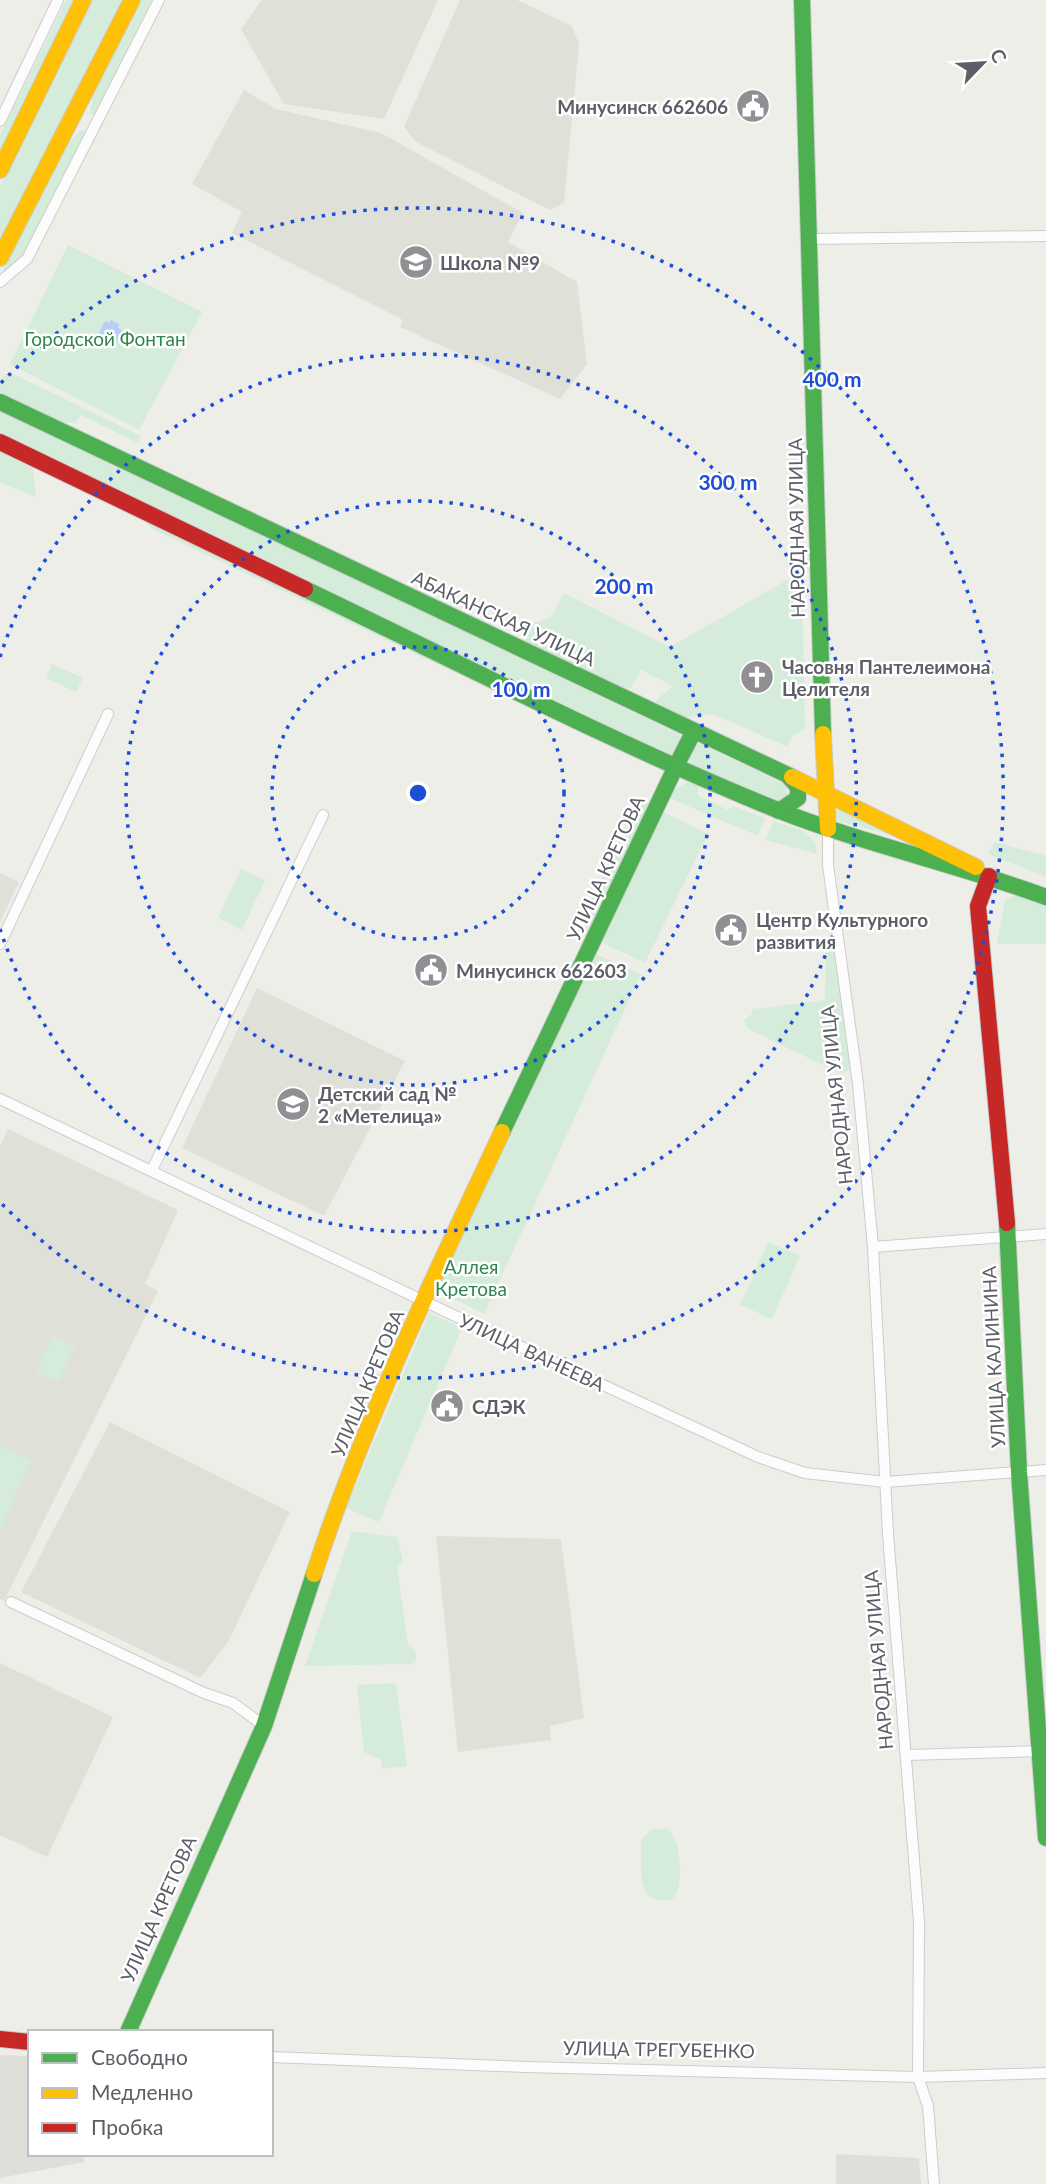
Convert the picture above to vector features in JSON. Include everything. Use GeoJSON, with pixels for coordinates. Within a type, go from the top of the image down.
{"type":"FeatureCollection","features":[{"type":"Feature","properties":{"kind":"street"},"geometry":{"type":"LineString","coordinates":[[0,121],[58,0]]}},
{"type":"Feature","properties":{"kind":"street"},"geometry":{"type":"LineString","coordinates":[[0,170],[83,0]]}},
{"type":"Feature","properties":{"kind":"street"},"geometry":{"type":"LineString","coordinates":[[0,258],[132,0]]}},
{"type":"Feature","properties":{"kind":"street"},"geometry":{"type":"LineString","coordinates":[[0,282],[27,259],[159,0]]}},
{"type":"Feature","properties":{"kind":"street","name":"НАРОДНАЯ УЛИЦА"},"geometry":{"type":"LineString","coordinates":[[802,0],[828,865],[858,1084],[873,1247],[885,1482],[919,1922],[918,2077],[928,2106],[934,2184]]}},
{"type":"Feature","properties":{"kind":"street"},"geometry":{"type":"LineString","coordinates":[[811,239],[1046,236]]}},
{"type":"Feature","properties":{"kind":"street","name":"АБАКАНСКАЯ УЛИЦА"},"geometry":{"type":"LineString","coordinates":[[0,401],[965,859],[989,876]]}},
{"type":"Feature","properties":{"kind":"street","name":"АБАКАНСКАЯ УЛИЦА"},"geometry":{"type":"LineString","coordinates":[[0,442],[578,720],[779,811],[828,829],[989,876],[1046,897]]}},
{"type":"Feature","properties":{"kind":"street"},"geometry":{"type":"LineString","coordinates":[[0,944],[108,714]]}},
{"type":"Feature","properties":{"kind":"street","name":"УЛИЦА КРЕТОВА"},"geometry":{"type":"LineString","coordinates":[[129,2030],[264,1726],[332,1518],[425,1301],[694,731]]}},
{"type":"Feature","properties":{"kind":"street"},"geometry":{"type":"LineString","coordinates":[[779,811],[798,798],[798,787],[789,777]]}},
{"type":"Feature","properties":{"kind":"street"},"geometry":{"type":"LineString","coordinates":[[152,1170],[323,815]]}},
{"type":"Feature","properties":{"kind":"street","name":"УЛИЦА КАЛИНИНА"},"geometry":{"type":"LineString","coordinates":[[989,876],[978,906],[1008,1237],[1019,1472],[1043,1751],[1046,1838]]}},
{"type":"Feature","properties":{"kind":"street","name":"УЛИЦА ВАНЕЕВА"},"geometry":{"type":"LineString","coordinates":[[0,1099],[758,1457],[805,1472],[885,1482],[1046,1470]]}},
{"type":"Feature","properties":{"kind":"street"},"geometry":{"type":"LineString","coordinates":[[873,1247],[1046,1234]]}},
{"type":"Feature","properties":{"kind":"street"},"geometry":{"type":"LineString","coordinates":[[11,1602],[204,1693],[233,1703],[264,1726]]}},
{"type":"Feature","properties":{"kind":"street"},"geometry":{"type":"LineString","coordinates":[[907,1755],[1043,1751]]}},
{"type":"Feature","properties":{"kind":"street"},"geometry":{"type":"LineString","coordinates":[[0,2039],[28,2042]]}},
{"type":"Feature","properties":{"kind":"street","name":"УЛИЦА ТРЕГУБЕНКО"},"geometry":{"type":"LineString","coordinates":[[273,2057],[526,2067],[918,2077],[1046,2073]]}},
{"type":"Feature","properties":{"kind":"shaded area"},"geometry":{"type":"Polygon","coordinates":[[[262,0],[438,0],[384,119],[284,104],[241,29],[262,0]]]}},
{"type":"Feature","properties":{"kind":"shaded area"},"geometry":{"type":"Polygon","coordinates":[[[460,0],[517,0],[572,26],[579,44],[564,203],[550,210],[416,142],[404,127],[460,0]]]}},
{"type":"Feature","properties":{"kind":"shaded area","name":"Школа №9"},"geometry":{"type":"Polygon","coordinates":[[[244,90],[276,109],[381,133],[523,213],[508,242],[577,282],[587,364],[560,399],[400,327],[403,320],[232,233],[242,212],[192,184],[244,90]]]}},
{"type":"Feature","properties":{"kind":"shaded area"},"geometry":{"type":"Polygon","coordinates":[[[0,873],[19,882],[0,922],[0,873]]]}},
{"type":"Feature","properties":{"kind":"shaded area","name":"Детский сад № 2 «Метелица»"},"geometry":{"type":"Polygon","coordinates":[[[257,988],[405,1061],[324,1216],[182,1148],[257,988]]]}},
{"type":"Feature","properties":{"kind":"shaded area"},"geometry":{"type":"Polygon","coordinates":[[[8,1129],[178,1210],[145,1284],[158,1291],[4,1601],[0,1599],[0,1146],[8,1129]]]}},
{"type":"Feature","properties":{"kind":"shaded area"},"geometry":{"type":"Polygon","coordinates":[[[110,1422],[290,1512],[228,1642],[200,1678],[21,1592],[110,1422]]]}},
{"type":"Feature","properties":{"kind":"shaded area"},"geometry":{"type":"Polygon","coordinates":[[[436,1536],[561,1539],[584,1718],[550,1726],[551,1740],[458,1752],[436,1536]]]}},
{"type":"Feature","properties":{"kind":"shaded area"},"geometry":{"type":"Polygon","coordinates":[[[0,1663],[113,1717],[47,1857],[0,1835],[0,1663]]]}},
{"type":"Feature","properties":{"kind":"shaded area"},"geometry":{"type":"Polygon","coordinates":[[[0,2055],[28,2056],[28,2156],[84,2156],[84,2162],[0,2178],[0,2055]]]}},
{"type":"Feature","properties":{"kind":"shaded area"},"geometry":{"type":"Polygon","coordinates":[[[836,2154],[919,2158],[921,2184],[836,2184],[836,2154]]]}},
{"type":"Feature","properties":{"kind":"green space"},"geometry":{"type":"Polygon","coordinates":[[[66,0],[79,0],[0,163],[0,135],[66,0]]]}},
{"type":"Feature","properties":{"kind":"green space"},"geometry":{"type":"Polygon","coordinates":[[[91,0],[127,0],[0,249],[0,186],[91,0]]]}},
{"type":"Feature","properties":{"kind":"green space"},"geometry":{"type":"Polygon","coordinates":[[[142,0],[157,0],[29,251],[0,277],[68,144],[81,130],[86,133],[95,116],[90,113],[93,95],[142,0]]]}},
{"type":"Feature","properties":{"kind":"green space","name":"Городской Фонтан"},"geometry":{"type":"Polygon","coordinates":[[[68,245],[202,312],[139,430],[10,364],[68,245]]]}},
{"type":"Feature","properties":{"kind":"green space"},"geometry":{"type":"Polygon","coordinates":[[[9,372],[141,436],[138,443],[81,415],[76,423],[62,422],[0,392],[0,380],[9,372]]]}},
{"type":"Feature","properties":{"kind":"green space"},"geometry":{"type":"Polygon","coordinates":[[[0,410],[681,735],[683,740],[672,756],[0,436],[0,410]]]}},
{"type":"Feature","properties":{"kind":"green space"},"geometry":{"type":"Polygon","coordinates":[[[0,449],[21,459],[33,469],[36,497],[0,482],[0,449]]]}},
{"type":"Feature","properties":{"kind":"green space"},"geometry":{"type":"Polygon","coordinates":[[[136,514],[556,715],[539,712],[154,530],[136,514]]]}},
{"type":"Feature","properties":{"kind":"green space"},"geometry":{"type":"Polygon","coordinates":[[[798,574],[802,583],[805,729],[792,736],[788,747],[713,714],[682,718],[655,701],[673,686],[641,670],[631,688],[613,686],[526,645],[525,641],[534,623],[551,617],[564,593],[670,647],[798,574]]]}},
{"type":"Feature","properties":{"kind":"green space"},"geometry":{"type":"Polygon","coordinates":[[[52,664],[83,678],[76,692],[46,678],[52,664]]]}},
{"type":"Feature","properties":{"kind":"green space"},"geometry":{"type":"Polygon","coordinates":[[[700,744],[784,784],[788,793],[781,803],[691,764],[688,758],[693,746],[700,744]]]}},
{"type":"Feature","properties":{"kind":"green space"},"geometry":{"type":"Polygon","coordinates":[[[688,782],[699,786],[697,795],[728,810],[733,806],[765,818],[758,836],[669,798],[673,790],[688,782]]]}},
{"type":"Feature","properties":{"kind":"green space"},"geometry":{"type":"Polygon","coordinates":[[[640,799],[654,805],[590,937],[576,931],[640,799]]]}},
{"type":"Feature","properties":{"kind":"green space"},"geometry":{"type":"Polygon","coordinates":[[[839,809],[899,837],[838,821],[835,812],[839,809]]]}},
{"type":"Feature","properties":{"kind":"green space"},"geometry":{"type":"Polygon","coordinates":[[[663,812],[708,834],[645,963],[601,942],[663,812]]]}},
{"type":"Feature","properties":{"kind":"green space"},"geometry":{"type":"Polygon","coordinates":[[[773,821],[808,834],[813,839],[817,854],[766,840],[773,821]]]}},
{"type":"Feature","properties":{"kind":"green space"},"geometry":{"type":"Polygon","coordinates":[[[995,842],[1046,856],[1046,877],[988,854],[995,842]]]}},
{"type":"Feature","properties":{"kind":"green space"},"geometry":{"type":"Polygon","coordinates":[[[241,869],[265,880],[242,930],[218,918],[241,869]]]}},
{"type":"Feature","properties":{"kind":"green space"},"geometry":{"type":"Polygon","coordinates":[[[1018,895],[1046,904],[1046,944],[997,944],[1005,900],[1018,895]]]}},
{"type":"Feature","properties":{"kind":"green space"},"geometry":{"type":"Polygon","coordinates":[[[831,937],[838,942],[841,997],[853,1068],[842,1074],[748,1029],[744,1020],[751,1015],[753,1009],[825,1000],[826,941],[831,937]]]}},
{"type":"Feature","properties":{"kind":"green space","name":"Аллея Кретова"},"geometry":{"type":"Polygon","coordinates":[[[596,954],[641,974],[484,1314],[435,1289],[596,954]]]}},
{"type":"Feature","properties":{"kind":"green space"},"geometry":{"type":"Polygon","coordinates":[[[768,1242],[800,1256],[772,1319],[740,1305],[768,1242]]]}},
{"type":"Feature","properties":{"kind":"green space"},"geometry":{"type":"Polygon","coordinates":[[[429,1313],[462,1328],[379,1522],[346,1508],[429,1313]]]}},
{"type":"Feature","properties":{"kind":"green space"},"geometry":{"type":"Polygon","coordinates":[[[53,1336],[75,1346],[58,1382],[36,1371],[53,1336]]]}},
{"type":"Feature","properties":{"kind":"green space"},"geometry":{"type":"Polygon","coordinates":[[[0,1446],[31,1460],[0,1531],[0,1446]]]}},
{"type":"Feature","properties":{"kind":"green space"},"geometry":{"type":"Polygon","coordinates":[[[352,1531],[397,1537],[403,1561],[397,1566],[408,1645],[416,1652],[416,1660],[411,1664],[305,1666],[352,1531]]]}},
{"type":"Feature","properties":{"kind":"green space"},"geometry":{"type":"Polygon","coordinates":[[[396,1683],[407,1766],[382,1769],[381,1760],[364,1752],[357,1685],[396,1683]]]}},
{"type":"Feature","properties":{"kind":"green space"},"geometry":{"type":"Polygon","coordinates":[[[666,1828],[676,1841],[680,1874],[676,1894],[672,1899],[660,1900],[651,1897],[643,1883],[641,1840],[651,1830],[666,1828]]]}},
{"type":"Feature","properties":{"kind":"water"},"geometry":{"type":"Polygon","coordinates":[[[111,320],[119,324],[118,328],[122,330],[114,348],[109,346],[107,349],[98,345],[100,341],[96,339],[105,321],[109,323],[111,320]]]}},
{"type":"Feature","properties":{"kind":"traffic: fast"},"geometry":{"type":"LineString","coordinates":[[802,0],[823,734]]}},
{"type":"Feature","properties":{"kind":"traffic: fast"},"geometry":{"type":"LineString","coordinates":[[0,402],[792,777]]}},
{"type":"Feature","properties":{"kind":"traffic: fast"},"geometry":{"type":"LineString","coordinates":[[305,589],[597,730],[775,809],[842,833],[1046,897]]}},
{"type":"Feature","properties":{"kind":"traffic: fast"},"geometry":{"type":"LineString","coordinates":[[677,764],[694,731]]}},
{"type":"Feature","properties":{"kind":"traffic: fast"},"geometry":{"type":"LineString","coordinates":[[502,1132],[677,764]]}},
{"type":"Feature","properties":{"kind":"traffic: fast"},"geometry":{"type":"LineString","coordinates":[[779,811],[798,798],[798,787],[789,777]]}},
{"type":"Feature","properties":{"kind":"traffic: fast"},"geometry":{"type":"LineString","coordinates":[[1007,1223],[1019,1472],[1046,1838]]}},
{"type":"Feature","properties":{"kind":"traffic: fast"},"geometry":{"type":"LineString","coordinates":[[129,2030],[264,1726],[314,1574]]}},
{"type":"Feature","properties":{"kind":"traffic: slow"},"geometry":{"type":"LineString","coordinates":[[0,170],[83,0]]}},
{"type":"Feature","properties":{"kind":"traffic: slow"},"geometry":{"type":"LineString","coordinates":[[0,258],[132,0]]}},
{"type":"Feature","properties":{"kind":"traffic: slow"},"geometry":{"type":"LineString","coordinates":[[823,734],[828,829]]}},
{"type":"Feature","properties":{"kind":"traffic: slow"},"geometry":{"type":"LineString","coordinates":[[792,777],[976,867]]}},
{"type":"Feature","properties":{"kind":"traffic: slow"},"geometry":{"type":"LineString","coordinates":[[314,1574],[377,1406],[502,1132]]}},
{"type":"Feature","properties":{"kind":"traffic: jam"},"geometry":{"type":"LineString","coordinates":[[0,442],[305,589]]}},
{"type":"Feature","properties":{"kind":"traffic: jam"},"geometry":{"type":"LineString","coordinates":[[989,876],[978,906],[1007,1223]]}},
{"type":"Feature","properties":{"kind":"traffic: jam"},"geometry":{"type":"LineString","coordinates":[[0,2039],[28,2042]]}},
{"type":"Feature","properties":{"kind":"place","name":"Минусинск 662606"},"geometry":{"type":"Point","coordinates":[753,106]}},
{"type":"Feature","properties":{"kind":"place","name":"Школа №9"},"geometry":{"type":"Point","coordinates":[416,262]}},
{"type":"Feature","properties":{"kind":"place","name":"Часовня Пантелеимона Целителя"},"geometry":{"type":"Point","coordinates":[757,677]}},
{"type":"Feature","properties":{"kind":"place","name":"Центр Культурного развития"},"geometry":{"type":"Point","coordinates":[731,930]}},
{"type":"Feature","properties":{"kind":"place","name":"Минусинск 662603"},"geometry":{"type":"Point","coordinates":[431,970]}},
{"type":"Feature","properties":{"kind":"place","name":"Детский сад № 2 «Метелица»"},"geometry":{"type":"Point","coordinates":[293,1104]}},
{"type":"Feature","properties":{"kind":"place","name":"СДЭК"},"geometry":{"type":"Point","coordinates":[447,1406]}}]}
